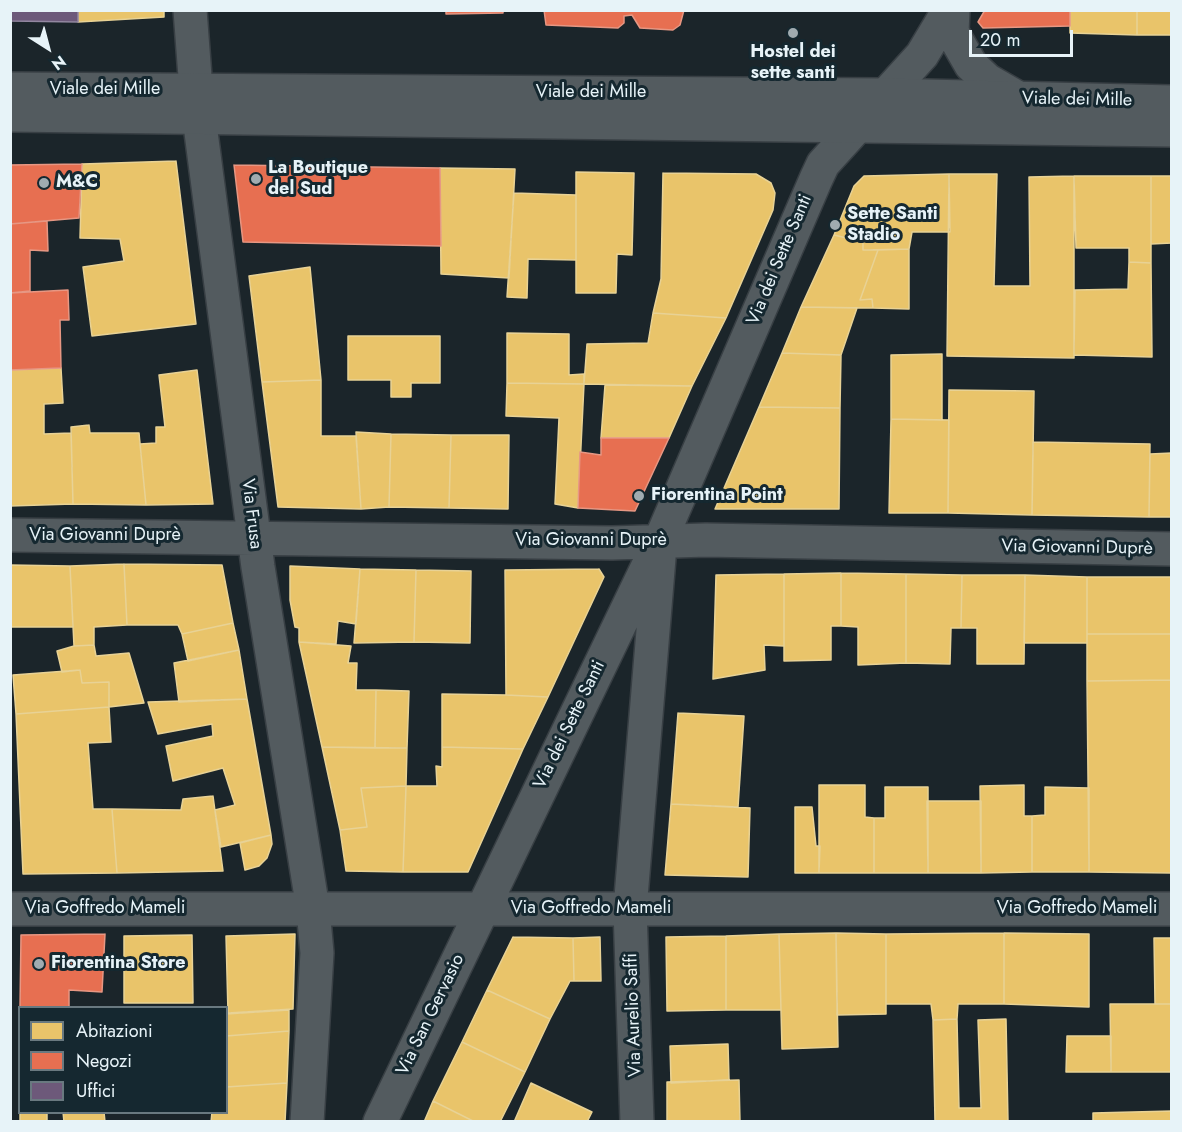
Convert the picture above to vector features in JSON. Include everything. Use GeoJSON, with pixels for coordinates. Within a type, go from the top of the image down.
{"type":"FeatureCollection","features":[{"type":"Feature","properties":{"kind":"street","name":"Via Frusa"},"geometry":{"type":"LineString","coordinates":[[190,10],[197,104],[254,538],[313,909]]}},
{"type":"Feature","properties":{"kind":"street","name":"Via dei Sette Santi"},"geometry":{"type":"LineString","coordinates":[[483,910],[660,541],[816,179],[824,164],[922,55],[951,10]]}},
{"type":"Feature","properties":{"kind":"street","name":"Via dei Sette Santi"},"geometry":{"type":"LineString","coordinates":[[951,10],[952,32],[971,65],[987,80],[1020,99]]}},
{"type":"Feature","properties":{"kind":"street","name":"Viale dei Mille"},"geometry":{"type":"LineString","coordinates":[[10,89],[197,104],[858,125],[1172,130]]}},
{"type":"Feature","properties":{"kind":"street","name":"Viale dei Mille"},"geometry":{"type":"LineString","coordinates":[[10,115],[197,104],[886,95],[1172,102]]}},
{"type":"Feature","properties":{"kind":"street","name":"Via Giovanni Duprè"},"geometry":{"type":"LineString","coordinates":[[10,535],[612,543],[660,541],[1172,549]]}},
{"type":"Feature","properties":{"kind":"street","name":"Via dei Sette Santi"},"geometry":{"type":"LineString","coordinates":[[630,909],[660,541]]}},
{"type":"Feature","properties":{"kind":"street","name":"Via Goffredo Mameli"},"geometry":{"type":"LineString","coordinates":[[10,909],[1172,909]]}},
{"type":"Feature","properties":{"kind":"street"},"geometry":{"type":"LineString","coordinates":[[307,1122],[317,953],[313,909]]}},
{"type":"Feature","properties":{"kind":"street","name":"Via Aurelio Saffi"},"geometry":{"type":"LineString","coordinates":[[630,909],[636,1122]]}},
{"type":"Feature","properties":{"kind":"street","name":"Via San Gervasio"},"geometry":{"type":"LineString","coordinates":[[380,1122],[483,910]]}},
{"type":"Feature","properties":{"kind":"building: Abitazioni"},"geometry":{"type":"Polygon","coordinates":[[[78,10],[164,10],[164,17],[78,22],[78,10]]]}},
{"type":"Feature","properties":{"kind":"building: Abitazioni"},"geometry":{"type":"Polygon","coordinates":[[[1070,10],[1137,10],[1137,35],[1070,33],[1070,10]]]}},
{"type":"Feature","properties":{"kind":"building: Abitazioni"},"geometry":{"type":"Polygon","coordinates":[[[1137,10],[1172,10],[1172,35],[1137,35],[1137,10]]]}},
{"type":"Feature","properties":{"kind":"building: Abitazioni"},"geometry":{"type":"Polygon","coordinates":[[[176,161],[196,324],[92,336],[83,267],[124,261],[120,239],[80,238],[82,164],[176,161]]]}},
{"type":"Feature","properties":{"kind":"building: Abitazioni"},"geometry":{"type":"Polygon","coordinates":[[[440,168],[515,169],[509,278],[441,274],[440,168]]]}},
{"type":"Feature","properties":{"kind":"building: Abitazioni"},"geometry":{"type":"Polygon","coordinates":[[[576,172],[634,173],[632,255],[617,254],[616,293],[576,293],[576,172]]]}},
{"type":"Feature","properties":{"kind":"building: Abitazioni"},"geometry":{"type":"Polygon","coordinates":[[[663,173],[756,174],[771,183],[775,193],[773,210],[726,318],[653,313],[661,279],[663,173]]]}},
{"type":"Feature","properties":{"kind":"building: Abitazioni"},"geometry":{"type":"Polygon","coordinates":[[[949,174],[950,232],[912,232],[909,249],[863,250],[863,242],[834,235],[854,186],[864,176],[949,174]]]}},
{"type":"Feature","properties":{"kind":"building: Abitazioni"},"geometry":{"type":"Polygon","coordinates":[[[949,174],[997,174],[994,286],[1030,286],[1029,177],[1074,176],[1074,358],[947,356],[949,174]]]}},
{"type":"Feature","properties":{"kind":"building: Abitazioni"},"geometry":{"type":"Polygon","coordinates":[[[1074,176],[1151,176],[1151,263],[1129,262],[1129,248],[1076,248],[1074,176]]]}},
{"type":"Feature","properties":{"kind":"building: Abitazioni"},"geometry":{"type":"Polygon","coordinates":[[[1151,176],[1172,176],[1172,243],[1151,244],[1151,176]]]}},
{"type":"Feature","properties":{"kind":"building: Abitazioni"},"geometry":{"type":"Polygon","coordinates":[[[514,193],[576,195],[576,260],[528,259],[527,298],[507,297],[514,193]]]}},
{"type":"Feature","properties":{"kind":"building: Abitazioni"},"geometry":{"type":"Polygon","coordinates":[[[834,235],[863,242],[863,250],[878,250],[860,300],[872,299],[873,308],[801,307],[834,235]]]}},
{"type":"Feature","properties":{"kind":"building: Abitazioni"},"geometry":{"type":"Polygon","coordinates":[[[909,249],[909,309],[873,308],[872,299],[860,300],[878,250],[909,249]]]}},
{"type":"Feature","properties":{"kind":"building: Abitazioni"},"geometry":{"type":"Polygon","coordinates":[[[1129,262],[1151,263],[1152,357],[1074,355],[1075,290],[1128,289],[1129,262]]]}},
{"type":"Feature","properties":{"kind":"building: Abitazioni"},"geometry":{"type":"Polygon","coordinates":[[[310,267],[321,380],[262,382],[249,276],[310,267]]]}},
{"type":"Feature","properties":{"kind":"building: Abitazioni"},"geometry":{"type":"Polygon","coordinates":[[[801,307],[857,308],[841,355],[782,353],[801,307]]]}},
{"type":"Feature","properties":{"kind":"building: Abitazioni"},"geometry":{"type":"Polygon","coordinates":[[[653,313],[726,318],[692,386],[584,384],[587,344],[648,343],[653,313]]]}},
{"type":"Feature","properties":{"kind":"building: Abitazioni"},"geometry":{"type":"Polygon","coordinates":[[[507,333],[569,334],[569,375],[584,374],[584,384],[507,383],[507,333]]]}},
{"type":"Feature","properties":{"kind":"building: Abitazioni"},"geometry":{"type":"Polygon","coordinates":[[[348,336],[440,336],[440,383],[411,383],[411,397],[391,397],[391,380],[348,380],[348,336]]]}},
{"type":"Feature","properties":{"kind":"building: Abitazioni"},"geometry":{"type":"Polygon","coordinates":[[[782,353],[841,355],[840,408],[759,407],[782,353]]]}},
{"type":"Feature","properties":{"kind":"building: Abitazioni"},"geometry":{"type":"Polygon","coordinates":[[[942,354],[942,420],[891,419],[891,355],[942,354]]]}},
{"type":"Feature","properties":{"kind":"building: Abitazioni"},"geometry":{"type":"Polygon","coordinates":[[[61,368],[63,403],[44,404],[44,434],[71,433],[73,504],[10,506],[10,370],[61,368]]]}},
{"type":"Feature","properties":{"kind":"building: Abitazioni"},"geometry":{"type":"Polygon","coordinates":[[[197,370],[213,504],[146,505],[140,444],[156,443],[156,427],[165,427],[159,375],[197,370]]]}},
{"type":"Feature","properties":{"kind":"building: Abitazioni"},"geometry":{"type":"Polygon","coordinates":[[[321,380],[321,436],[356,436],[361,509],[278,507],[262,382],[321,380]]]}},
{"type":"Feature","properties":{"kind":"building: Abitazioni"},"geometry":{"type":"Polygon","coordinates":[[[507,383],[584,384],[578,508],[555,504],[559,418],[506,416],[507,383]]]}},
{"type":"Feature","properties":{"kind":"building: Abitazioni"},"geometry":{"type":"Polygon","coordinates":[[[605,385],[692,386],[669,438],[601,438],[605,385]]]}},
{"type":"Feature","properties":{"kind":"building: Abitazioni"},"geometry":{"type":"Polygon","coordinates":[[[949,390],[1034,391],[1032,515],[948,513],[949,390]]]}},
{"type":"Feature","properties":{"kind":"building: Abitazioni"},"geometry":{"type":"Polygon","coordinates":[[[759,407],[840,408],[839,509],[715,509],[759,407]]]}},
{"type":"Feature","properties":{"kind":"building: Abitazioni"},"geometry":{"type":"Polygon","coordinates":[[[891,419],[949,420],[948,513],[889,513],[891,419]]]}},
{"type":"Feature","properties":{"kind":"building: Abitazioni"},"geometry":{"type":"Polygon","coordinates":[[[89,425],[90,433],[139,433],[146,505],[73,504],[71,427],[89,425]]]}},
{"type":"Feature","properties":{"kind":"building: Abitazioni"},"geometry":{"type":"Polygon","coordinates":[[[356,432],[391,434],[389,507],[361,509],[356,432]]]}},
{"type":"Feature","properties":{"kind":"building: Abitazioni"},"geometry":{"type":"Polygon","coordinates":[[[391,434],[451,435],[449,508],[389,507],[391,434]]]}},
{"type":"Feature","properties":{"kind":"building: Abitazioni"},"geometry":{"type":"Polygon","coordinates":[[[451,435],[509,435],[508,509],[449,508],[451,435]]]}},
{"type":"Feature","properties":{"kind":"building: Abitazioni"},"geometry":{"type":"Polygon","coordinates":[[[1033,442],[1150,444],[1149,517],[1032,515],[1033,442]]]}},
{"type":"Feature","properties":{"kind":"building: Abitazioni"},"geometry":{"type":"Polygon","coordinates":[[[1172,453],[1172,517],[1149,517],[1150,454],[1172,453]]]}},
{"type":"Feature","properties":{"kind":"building: Abitazioni"},"geometry":{"type":"Polygon","coordinates":[[[124,564],[222,565],[233,623],[182,634],[178,625],[127,625],[124,564]]]}},
{"type":"Feature","properties":{"kind":"building: Abitazioni"},"geometry":{"type":"Polygon","coordinates":[[[124,564],[127,625],[94,627],[94,645],[74,646],[70,566],[124,564]]]}},
{"type":"Feature","properties":{"kind":"building: Abitazioni"},"geometry":{"type":"Polygon","coordinates":[[[10,565],[70,566],[73,627],[11,627],[10,565]]]}},
{"type":"Feature","properties":{"kind":"building: Abitazioni"},"geometry":{"type":"Polygon","coordinates":[[[290,566],[360,569],[356,624],[338,621],[336,644],[299,642],[299,628],[295,627],[290,600],[290,566]]]}},
{"type":"Feature","properties":{"kind":"building: Abitazioni"},"geometry":{"type":"Polygon","coordinates":[[[360,569],[416,570],[414,642],[354,643],[360,569]]]}},
{"type":"Feature","properties":{"kind":"building: Abitazioni"},"geometry":{"type":"Polygon","coordinates":[[[599,569],[604,577],[548,697],[506,695],[505,570],[599,569]]]}},
{"type":"Feature","properties":{"kind":"building: Abitazioni"},"geometry":{"type":"Polygon","coordinates":[[[416,570],[471,571],[470,643],[414,642],[416,570]]]}},
{"type":"Feature","properties":{"kind":"building: Abitazioni"},"geometry":{"type":"Polygon","coordinates":[[[841,573],[906,574],[906,663],[858,665],[858,627],[841,626],[841,573]]]}},
{"type":"Feature","properties":{"kind":"building: Abitazioni"},"geometry":{"type":"Polygon","coordinates":[[[841,573],[841,626],[831,626],[831,660],[784,661],[784,574],[841,573]]]}},
{"type":"Feature","properties":{"kind":"building: Abitazioni"},"geometry":{"type":"Polygon","coordinates":[[[784,574],[784,646],[764,645],[765,670],[713,679],[716,575],[784,574]]]}},
{"type":"Feature","properties":{"kind":"building: Abitazioni"},"geometry":{"type":"Polygon","coordinates":[[[906,574],[962,575],[961,628],[951,628],[950,664],[906,663],[906,574]]]}},
{"type":"Feature","properties":{"kind":"building: Abitazioni"},"geometry":{"type":"Polygon","coordinates":[[[962,575],[1025,575],[1024,664],[977,664],[977,628],[961,628],[962,575]]]}},
{"type":"Feature","properties":{"kind":"building: Abitazioni"},"geometry":{"type":"Polygon","coordinates":[[[1025,575],[1087,577],[1087,643],[1024,643],[1025,575]]]}},
{"type":"Feature","properties":{"kind":"building: Abitazioni"},"geometry":{"type":"Polygon","coordinates":[[[1087,577],[1172,577],[1172,634],[1087,634],[1087,577]]]}},
{"type":"Feature","properties":{"kind":"building: Abitazioni"},"geometry":{"type":"Polygon","coordinates":[[[233,623],[239,650],[188,661],[182,634],[233,623]]]}},
{"type":"Feature","properties":{"kind":"building: Abitazioni"},"geometry":{"type":"Polygon","coordinates":[[[1087,634],[1172,634],[1172,680],[1087,681],[1087,634]]]}},
{"type":"Feature","properties":{"kind":"building: Abitazioni"},"geometry":{"type":"Polygon","coordinates":[[[299,642],[351,646],[348,663],[357,663],[356,690],[376,690],[375,748],[322,747],[299,642]]]}},
{"type":"Feature","properties":{"kind":"building: Abitazioni"},"geometry":{"type":"Polygon","coordinates":[[[94,645],[96,656],[129,653],[144,703],[109,707],[109,682],[82,683],[80,670],[62,672],[57,651],[74,646],[94,645]]]}},
{"type":"Feature","properties":{"kind":"building: Abitazioni"},"geometry":{"type":"Polygon","coordinates":[[[239,650],[247,699],[179,702],[174,663],[239,650]]]}},
{"type":"Feature","properties":{"kind":"building: Abitazioni"},"geometry":{"type":"Polygon","coordinates":[[[80,670],[82,683],[109,682],[109,707],[16,714],[13,675],[80,670]]]}},
{"type":"Feature","properties":{"kind":"building: Abitazioni"},"geometry":{"type":"Polygon","coordinates":[[[1172,680],[1172,873],[1089,872],[1087,681],[1172,680]]]}},
{"type":"Feature","properties":{"kind":"building: Abitazioni"},"geometry":{"type":"Polygon","coordinates":[[[376,690],[409,691],[407,748],[375,748],[376,690]]]}},
{"type":"Feature","properties":{"kind":"building: Abitazioni"},"geometry":{"type":"Polygon","coordinates":[[[442,694],[548,697],[523,749],[442,747],[442,694]]]}},
{"type":"Feature","properties":{"kind":"building: Abitazioni"},"geometry":{"type":"Polygon","coordinates":[[[247,699],[271,835],[221,847],[215,810],[235,805],[223,768],[173,781],[166,746],[213,736],[212,724],[158,734],[148,702],[247,699]]]}},
{"type":"Feature","properties":{"kind":"building: Abitazioni"},"geometry":{"type":"Polygon","coordinates":[[[109,707],[111,742],[88,743],[93,809],[112,809],[117,873],[23,874],[16,714],[109,707]]]}},
{"type":"Feature","properties":{"kind":"building: Abitazioni"},"geometry":{"type":"Polygon","coordinates":[[[678,713],[744,716],[738,807],[671,804],[678,713]]]}},
{"type":"Feature","properties":{"kind":"building: Abitazioni"},"geometry":{"type":"Polygon","coordinates":[[[322,747],[407,748],[406,786],[361,788],[367,827],[340,830],[322,747]]]}},
{"type":"Feature","properties":{"kind":"building: Abitazioni"},"geometry":{"type":"Polygon","coordinates":[[[442,747],[523,749],[468,872],[403,872],[406,786],[437,786],[436,766],[442,767],[442,747]]]}},
{"type":"Feature","properties":{"kind":"building: Abitazioni"},"geometry":{"type":"Polygon","coordinates":[[[819,785],[865,785],[865,817],[874,818],[874,873],[819,873],[819,785]]]}},
{"type":"Feature","properties":{"kind":"building: Abitazioni"},"geometry":{"type":"Polygon","coordinates":[[[1024,785],[1024,816],[1032,816],[1032,872],[981,873],[980,786],[1024,785]]]}},
{"type":"Feature","properties":{"kind":"building: Abitazioni"},"geometry":{"type":"Polygon","coordinates":[[[406,786],[403,872],[346,871],[340,830],[367,827],[361,788],[406,786]]]}},
{"type":"Feature","properties":{"kind":"building: Abitazioni"},"geometry":{"type":"Polygon","coordinates":[[[885,787],[928,787],[928,873],[874,873],[874,818],[885,818],[885,787]]]}},
{"type":"Feature","properties":{"kind":"building: Abitazioni"},"geometry":{"type":"Polygon","coordinates":[[[1045,787],[1089,788],[1089,872],[1032,872],[1032,816],[1045,815],[1045,787]]]}},
{"type":"Feature","properties":{"kind":"building: Abitazioni"},"geometry":{"type":"Polygon","coordinates":[[[213,796],[223,871],[117,873],[112,809],[181,810],[183,799],[213,796]]]}},
{"type":"Feature","properties":{"kind":"building: Abitazioni"},"geometry":{"type":"Polygon","coordinates":[[[927,801],[981,801],[981,873],[928,873],[927,801]]]}},
{"type":"Feature","properties":{"kind":"building: Abitazioni"},"geometry":{"type":"Polygon","coordinates":[[[671,804],[750,808],[748,877],[665,875],[671,804]]]}},
{"type":"Feature","properties":{"kind":"building: Abitazioni"},"geometry":{"type":"Polygon","coordinates":[[[795,807],[812,807],[816,846],[820,846],[819,873],[795,873],[795,807]]]}},
{"type":"Feature","properties":{"kind":"building: Abitazioni"},"geometry":{"type":"Polygon","coordinates":[[[271,835],[272,844],[267,858],[259,866],[245,870],[240,843],[271,835]]]}},
{"type":"Feature","properties":{"kind":"building: Abitazioni"},"geometry":{"type":"Polygon","coordinates":[[[836,933],[838,1047],[782,1049],[779,934],[836,933]]]}},
{"type":"Feature","properties":{"kind":"building: Abitazioni"},"geometry":{"type":"Polygon","coordinates":[[[836,933],[886,934],[886,1014],[837,1015],[836,933]]]}},
{"type":"Feature","properties":{"kind":"building: Abitazioni"},"geometry":{"type":"Polygon","coordinates":[[[1004,933],[1004,1004],[958,1004],[957,1019],[933,1020],[931,1004],[886,1004],[886,934],[1004,933]]]}},
{"type":"Feature","properties":{"kind":"building: Abitazioni"},"geometry":{"type":"Polygon","coordinates":[[[1004,933],[1089,934],[1089,1007],[1004,1004],[1004,933]]]}},
{"type":"Feature","properties":{"kind":"building: Abitazioni"},"geometry":{"type":"Polygon","coordinates":[[[295,934],[293,1009],[228,1013],[226,936],[295,934]]]}},
{"type":"Feature","properties":{"kind":"building: Abitazioni"},"geometry":{"type":"Polygon","coordinates":[[[779,934],[781,1010],[726,1010],[726,936],[779,934]]]}},
{"type":"Feature","properties":{"kind":"building: Abitazioni"},"geometry":{"type":"Polygon","coordinates":[[[192,935],[193,1003],[124,1003],[124,936],[192,935]]]}},
{"type":"Feature","properties":{"kind":"building: Abitazioni"},"geometry":{"type":"Polygon","coordinates":[[[726,936],[726,1010],[667,1011],[666,937],[726,936]]]}},
{"type":"Feature","properties":{"kind":"building: Abitazioni"},"geometry":{"type":"Polygon","coordinates":[[[513,937],[573,938],[574,981],[570,981],[550,1019],[487,990],[513,937]]]}},
{"type":"Feature","properties":{"kind":"building: Abitazioni"},"geometry":{"type":"Polygon","coordinates":[[[600,937],[601,981],[574,981],[573,938],[600,937]]]}},
{"type":"Feature","properties":{"kind":"building: Abitazioni"},"geometry":{"type":"Polygon","coordinates":[[[1154,938],[1172,938],[1172,1004],[1155,1004],[1154,938]]]}},
{"type":"Feature","properties":{"kind":"building: Abitazioni"},"geometry":{"type":"Polygon","coordinates":[[[487,990],[550,1019],[525,1072],[462,1042],[487,990]]]}},
{"type":"Feature","properties":{"kind":"building: Abitazioni"},"geometry":{"type":"Polygon","coordinates":[[[1110,1004],[1172,1004],[1172,1072],[1111,1072],[1110,1004]]]}},
{"type":"Feature","properties":{"kind":"building: Abitazioni"},"geometry":{"type":"Polygon","coordinates":[[[289,1010],[289,1031],[228,1036],[228,1014],[289,1010]]]}},
{"type":"Feature","properties":{"kind":"building: Abitazioni"},"geometry":{"type":"Polygon","coordinates":[[[957,1019],[959,1108],[981,1108],[978,1020],[1006,1019],[1008,1122],[935,1122],[933,1020],[957,1019]]]}},
{"type":"Feature","properties":{"kind":"building: Abitazioni"},"geometry":{"type":"Polygon","coordinates":[[[289,1031],[287,1083],[228,1087],[228,1036],[289,1031]]]}},
{"type":"Feature","properties":{"kind":"building: Abitazioni"},"geometry":{"type":"Polygon","coordinates":[[[1067,1036],[1111,1036],[1111,1072],[1066,1072],[1067,1036]]]}},
{"type":"Feature","properties":{"kind":"building: Abitazioni"},"geometry":{"type":"Polygon","coordinates":[[[462,1042],[525,1072],[500,1122],[475,1122],[433,1101],[462,1042]]]}},
{"type":"Feature","properties":{"kind":"building: Abitazioni"},"geometry":{"type":"Polygon","coordinates":[[[728,1044],[729,1080],[671,1083],[670,1046],[728,1044]]]}},
{"type":"Feature","properties":{"kind":"building: Abitazioni"},"geometry":{"type":"Polygon","coordinates":[[[739,1080],[740,1122],[667,1122],[667,1082],[739,1080]]]}},
{"type":"Feature","properties":{"kind":"building: Abitazioni"},"geometry":{"type":"Polygon","coordinates":[[[287,1083],[285,1122],[211,1122],[212,1114],[228,1114],[228,1087],[287,1083]]]}},
{"type":"Feature","properties":{"kind":"building: Abitazioni"},"geometry":{"type":"Polygon","coordinates":[[[531,1083],[592,1112],[587,1122],[514,1122],[531,1083]]]}},
{"type":"Feature","properties":{"kind":"building: Abitazioni"},"geometry":{"type":"Polygon","coordinates":[[[433,1101],[475,1122],[424,1122],[433,1101]]]}},
{"type":"Feature","properties":{"kind":"building: Abitazioni"},"geometry":{"type":"Polygon","coordinates":[[[1172,1111],[1172,1122],[1093,1122],[1093,1113],[1172,1111]]]}},
{"type":"Feature","properties":{"kind":"building: Abitazioni"},"geometry":{"type":"Polygon","coordinates":[[[20,1114],[47,1114],[47,1122],[20,1122],[20,1114]]]}},
{"type":"Feature","properties":{"kind":"building: Abitazioni"},"geometry":{"type":"Polygon","coordinates":[[[63,1114],[104,1114],[105,1122],[64,1122],[63,1114]]]}},
{"type":"Feature","properties":{"kind":"building: Negozi"},"geometry":{"type":"Polygon","coordinates":[[[446,10],[503,10],[503,13],[446,14],[446,10]]]}},
{"type":"Feature","properties":{"kind":"building: Negozi"},"geometry":{"type":"Polygon","coordinates":[[[544,10],[684,10],[680,25],[673,30],[640,28],[632,15],[624,16],[624,23],[618,28],[546,25],[544,10]]]}},
{"type":"Feature","properties":{"kind":"building: Negozi"},"geometry":{"type":"Polygon","coordinates":[[[985,10],[1070,10],[1070,26],[983,28],[978,22],[985,10]]]}},
{"type":"Feature","properties":{"kind":"building: Negozi"},"geometry":{"type":"Polygon","coordinates":[[[82,164],[79,218],[10,224],[10,165],[82,164]]]}},
{"type":"Feature","properties":{"kind":"building: Negozi"},"geometry":{"type":"Polygon","coordinates":[[[234,165],[440,168],[441,246],[243,242],[234,165]]]}},
{"type":"Feature","properties":{"kind":"building: Negozi"},"geometry":{"type":"Polygon","coordinates":[[[47,221],[48,251],[30,250],[30,291],[10,293],[10,224],[47,221]]]}},
{"type":"Feature","properties":{"kind":"building: Negozi"},"geometry":{"type":"Polygon","coordinates":[[[68,290],[69,320],[60,320],[61,368],[10,370],[10,293],[68,290]]]}},
{"type":"Feature","properties":{"kind":"building: Negozi"},"geometry":{"type":"Polygon","coordinates":[[[601,438],[669,438],[635,511],[578,508],[580,452],[601,455],[601,438]]]}},
{"type":"Feature","properties":{"kind":"building: Negozi"},"geometry":{"type":"Polygon","coordinates":[[[105,934],[102,992],[69,990],[69,1006],[20,1006],[21,935],[105,934]]]}},
{"type":"Feature","properties":{"kind":"building: Uffici"},"geometry":{"type":"Polygon","coordinates":[[[10,10],[78,10],[78,22],[10,21],[10,10]]]}},
{"type":"Feature","properties":{"kind":"place","name":"Hostel dei sette santi"},"geometry":{"type":"Point","coordinates":[793,33]}},
{"type":"Feature","properties":{"kind":"place","name":"La Boutique del Sud"},"geometry":{"type":"Point","coordinates":[256,179]}},
{"type":"Feature","properties":{"kind":"place","name":"M&C"},"geometry":{"type":"Point","coordinates":[44,183]}},
{"type":"Feature","properties":{"kind":"place","name":"Sette Santi Stadio"},"geometry":{"type":"Point","coordinates":[835,225]}},
{"type":"Feature","properties":{"kind":"place","name":"Fiorentina Point"},"geometry":{"type":"Point","coordinates":[639,496]}},
{"type":"Feature","properties":{"kind":"place","name":"Fiorentina Store"},"geometry":{"type":"Point","coordinates":[39,964]}}]}
